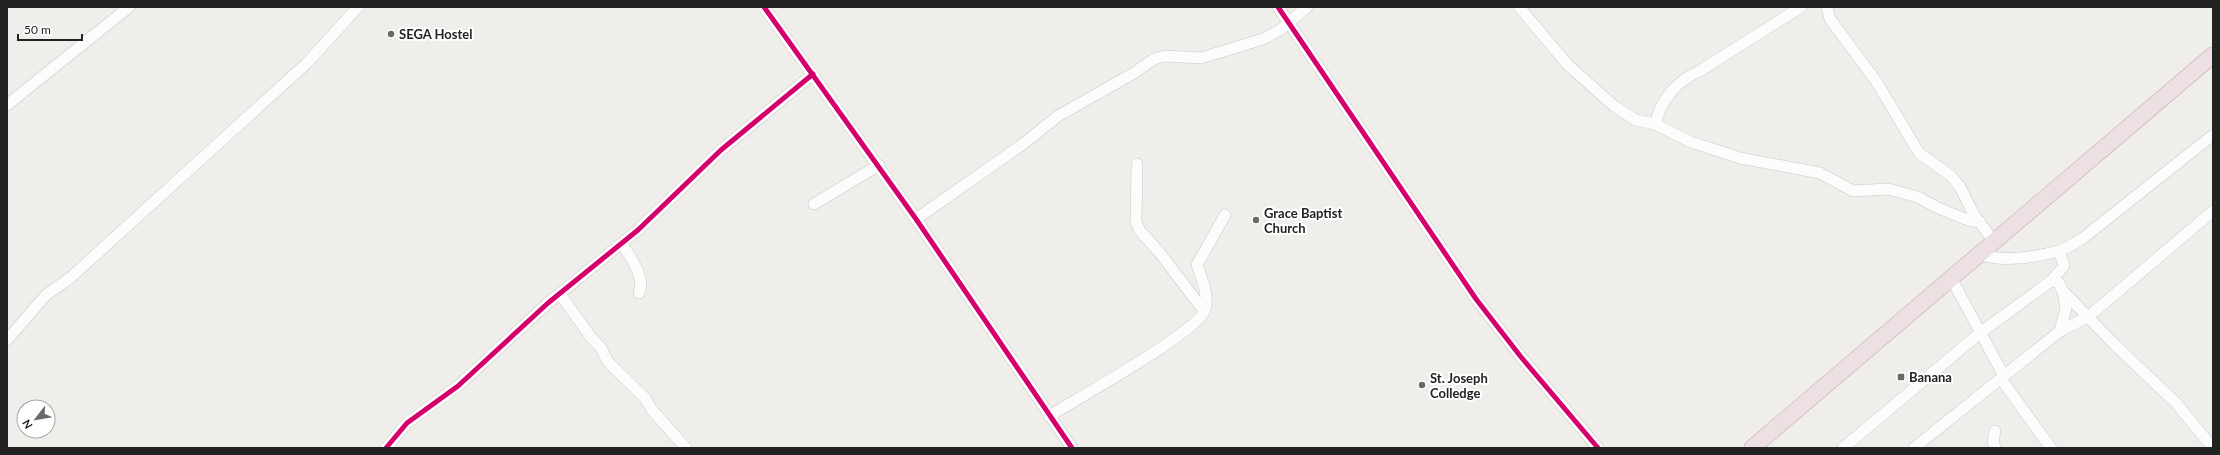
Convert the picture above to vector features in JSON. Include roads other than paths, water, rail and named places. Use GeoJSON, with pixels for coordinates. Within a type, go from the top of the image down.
{"type":"FeatureCollection","features":[{"type":"Feature","properties":{"kind":"highway"},"geometry":{"type":"LineString","coordinates":[[1752,448],[1951,278],[1993,240],[2213,55]]}},
{"type":"Feature","properties":{"kind":"street"},"geometry":{"type":"LineString","coordinates":[[7,105],[129,7]]}},
{"type":"Feature","properties":{"kind":"street"},"geometry":{"type":"LineString","coordinates":[[7,340],[46,295],[70,278],[307,63],[358,7]]}},
{"type":"Feature","properties":{"kind":"street"},"geometry":{"type":"LineString","coordinates":[[764,7],[879,166],[1072,448]]}},
{"type":"Feature","properties":{"kind":"street"},"geometry":{"type":"LineString","coordinates":[[1278,7],[1288,24],[1476,299],[1520,357],[1598,448]]}},
{"type":"Feature","properties":{"kind":"street"},"geometry":{"type":"LineString","coordinates":[[916,219],[1024,144],[1058,116],[1134,74],[1154,59],[1165,56],[1201,58],[1263,39],[1288,24],[1307,7]]}},
{"type":"Feature","properties":{"kind":"street"},"geometry":{"type":"LineString","coordinates":[[1519,7],[1555,50],[1598,92],[1636,120],[1654,124],[1691,142],[1740,158],[1820,173],[1853,191],[1888,189],[1918,197],[1938,208],[1968,220],[1980,222]]}},
{"type":"Feature","properties":{"kind":"street"},"geometry":{"type":"LineString","coordinates":[[1654,124],[1657,114],[1672,90],[1686,77],[1698,72],[1801,7]]}},
{"type":"Feature","properties":{"kind":"street"},"geometry":{"type":"LineString","coordinates":[[1825,9],[1842,36],[1876,81],[1920,153],[1951,176],[1960,187],[1974,216],[1993,240]]}},
{"type":"Feature","properties":{"kind":"street"},"geometry":{"type":"LineString","coordinates":[[386,448],[407,423],[458,386],[560,294],[622,244],[721,150],[812,74]]}},
{"type":"Feature","properties":{"kind":"street"},"geometry":{"type":"LineString","coordinates":[[1978,254],[1987,257],[2012,258],[2059,251],[2083,238],[2213,135]]}},
{"type":"Feature","properties":{"kind":"street"},"geometry":{"type":"LineString","coordinates":[[1137,164],[1136,222],[1140,231],[1159,252],[1204,311]]}},
{"type":"Feature","properties":{"kind":"street"},"geometry":{"type":"LineString","coordinates":[[814,204],[879,166]]}},
{"type":"Feature","properties":{"kind":"street"},"geometry":{"type":"LineString","coordinates":[[1919,446],[2060,331],[2088,317],[2213,211]]}},
{"type":"Feature","properties":{"kind":"street"},"geometry":{"type":"LineString","coordinates":[[1049,416],[1181,335],[1193,325],[1204,311],[1206,298],[1197,265],[1225,215]]}},
{"type":"Feature","properties":{"kind":"street"},"geometry":{"type":"LineString","coordinates":[[622,244],[637,269],[641,288],[639,293]]}},
{"type":"Feature","properties":{"kind":"street"},"geometry":{"type":"LineString","coordinates":[[1843,448],[1980,333],[2051,281],[2064,266],[2059,251]]}},
{"type":"Feature","properties":{"kind":"street"},"geometry":{"type":"LineString","coordinates":[[1951,278],[2002,378],[2051,448]]}},
{"type":"Feature","properties":{"kind":"street"},"geometry":{"type":"LineString","coordinates":[[2051,281],[2058,283],[2062,290],[2088,317],[2176,403],[2213,448]]}},
{"type":"Feature","properties":{"kind":"street"},"geometry":{"type":"LineString","coordinates":[[2060,331],[2066,308],[2062,290]]}},
{"type":"Feature","properties":{"kind":"street"},"geometry":{"type":"LineString","coordinates":[[560,294],[590,336],[601,348],[608,362],[645,398],[652,410],[686,448]]}},
{"type":"Feature","properties":{"kind":"street"},"geometry":{"type":"LineString","coordinates":[[1995,431],[1993,442],[1995,448]]}},
{"type":"Feature","properties":{"kind":"place","name":"SEGA Hostel"},"geometry":{"type":"Point","coordinates":[391,34]}},
{"type":"Feature","properties":{"kind":"place","name":"Grace Baptist Church"},"geometry":{"type":"Point","coordinates":[1256,220]}},
{"type":"Feature","properties":{"kind":"place","name":"Banana"},"geometry":{"type":"Point","coordinates":[1901,377]}},
{"type":"Feature","properties":{"kind":"place","name":"St. Joseph Colledge"},"geometry":{"type":"Point","coordinates":[1422,385]}}]}
